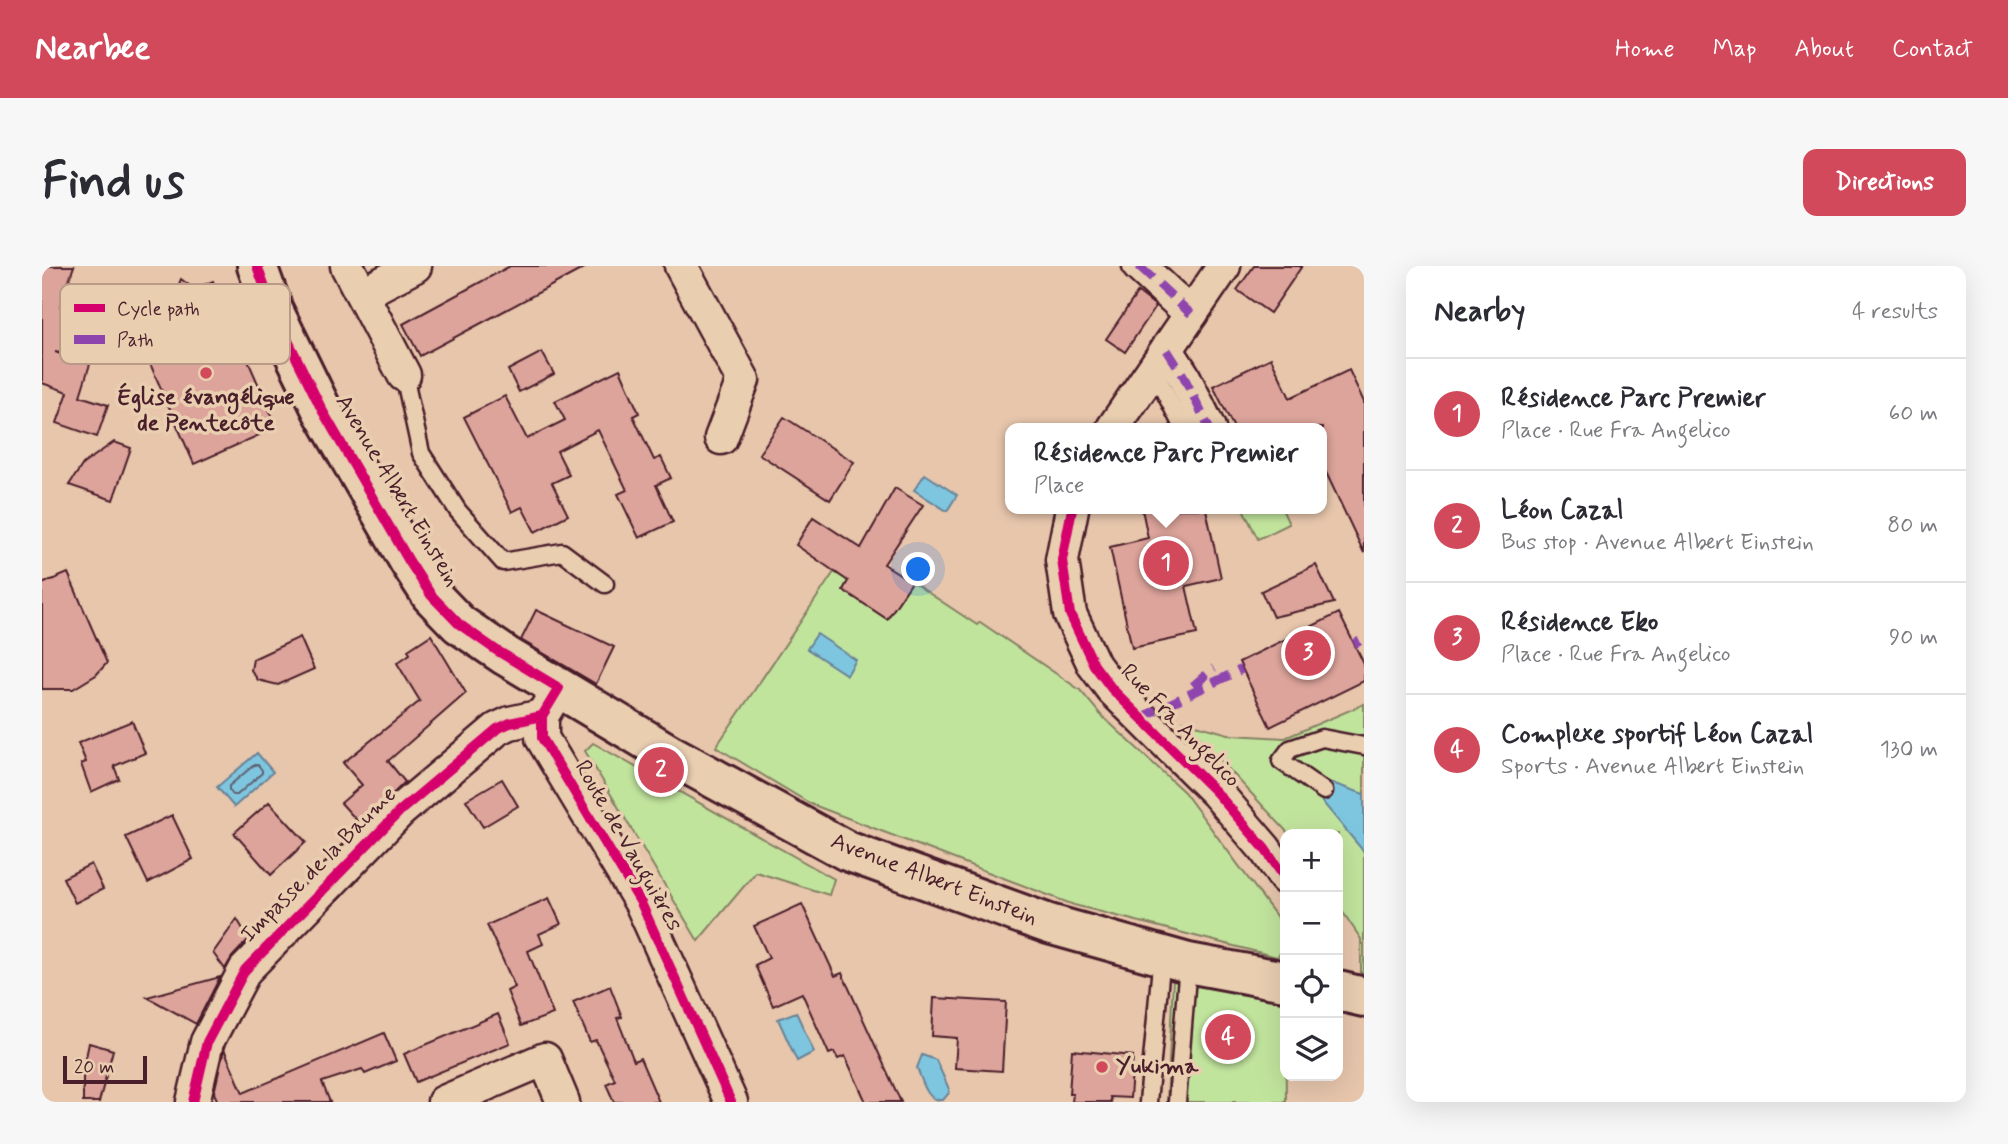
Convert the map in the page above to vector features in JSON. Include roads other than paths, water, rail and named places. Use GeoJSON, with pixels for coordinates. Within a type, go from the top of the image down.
{"type":"FeatureCollection","features":[{"type":"Feature","properties":{"kind":"main road","name":"Avenue Albert Einstein"},"geometry":{"type":"LineString","coordinates":[[257,266],[264,284]]}},
{"type":"Feature","properties":{"kind":"main road","name":"Avenue Albert Einstein"},"geometry":{"type":"LineString","coordinates":[[290,345],[322,410],[431,595],[458,624],[496,650],[551,702],[671,755],[847,850],[1049,924],[1175,959],[1280,980]]}},
{"type":"Feature","properties":{"kind":"main road"},"geometry":{"type":"LineString","coordinates":[[1343,992],[1364,997]]}},
{"type":"Feature","properties":{"kind":"street"},"geometry":{"type":"LineString","coordinates":[[347,266],[404,375]]}},
{"type":"Feature","properties":{"kind":"street"},"geometry":{"type":"LineString","coordinates":[[362,294],[415,266]]}},
{"type":"Feature","properties":{"kind":"street"},"geometry":{"type":"LineString","coordinates":[[681,266],[743,380],[721,438]]}},
{"type":"Feature","properties":{"kind":"street"},"geometry":{"type":"LineString","coordinates":[[1139,266],[1191,314]]}},
{"type":"Feature","properties":{"kind":"street"},"geometry":{"type":"LineString","coordinates":[[1116,423],[1224,266]]}},
{"type":"Feature","properties":{"kind":"street"},"geometry":{"type":"LineString","coordinates":[[1160,359],[1182,375],[1206,423]]}},
{"type":"Feature","properties":{"kind":"street","name":"Rue Fra Angelico"},"geometry":{"type":"LineString","coordinates":[[1071,514],[1062,560],[1070,614],[1094,665],[1112,689],[1216,792],[1280,871]]}},
{"type":"Feature","properties":{"kind":"street","name":"Impasse de la Baume"},"geometry":{"type":"LineString","coordinates":[[193,1102],[207,1042],[245,970],[400,811],[497,729],[551,702]]}},
{"type":"Feature","properties":{"kind":"street","name":"Route de Vauguières"},"geometry":{"type":"LineString","coordinates":[[551,702],[542,738],[641,903],[731,1102]]}},
{"type":"Feature","properties":{"kind":"street"},"geometry":{"type":"LineString","coordinates":[[444,1102],[545,1059],[563,1102]]}},
{"type":"Feature","properties":{"kind":"lane"},"geometry":{"type":"LineString","coordinates":[[1160,359],[1181,423]]}},
{"type":"Feature","properties":{"kind":"lane"},"geometry":{"type":"LineString","coordinates":[[404,375],[421,453],[458,511],[503,562],[562,552],[605,583]]}},
{"type":"Feature","properties":{"kind":"lane"},"geometry":{"type":"LineString","coordinates":[[1324,791],[1281,761],[1290,749],[1322,738],[1364,746]]}},
{"type":"Feature","properties":{"kind":"lane"},"geometry":{"type":"LineString","coordinates":[[1148,1102],[1175,959]]}},
{"type":"Feature","properties":{"kind":"lane"},"geometry":{"type":"LineString","coordinates":[[1175,959],[1177,1102]]}},
{"type":"Feature","properties":{"kind":"water"},"geometry":{"type":"Polygon","coordinates":[[[925,474],[957,495],[947,511],[914,490],[925,474]]]}},
{"type":"Feature","properties":{"kind":"water"},"geometry":{"type":"Polygon","coordinates":[[[817,634],[856,660],[847,675],[807,649],[817,634]]]}},
{"type":"Feature","properties":{"kind":"water"},"geometry":{"type":"Polygon","coordinates":[[[257,753],[273,772],[234,807],[217,787],[257,753]]]}},
{"type":"Feature","properties":{"kind":"water"},"geometry":{"type":"Polygon","coordinates":[[[1329,782],[1364,794],[1364,852],[1320,799],[1329,782]]]}},
{"type":"Feature","properties":{"kind":"water"},"geometry":{"type":"Polygon","coordinates":[[[796,1012],[814,1052],[797,1061],[778,1019],[796,1012]]]}},
{"type":"Feature","properties":{"kind":"water"},"geometry":{"type":"Polygon","coordinates":[[[922,1055],[936,1060],[949,1089],[943,1100],[933,1098],[923,1084],[917,1068],[922,1055]]]}},
{"type":"Feature","properties":{"kind":"place","name":"Église évangélique de Pentecôte"},"geometry":{"type":"Point","coordinates":[206,373]}},
{"type":"Feature","properties":{"kind":"place","name":"Résidence Parc Premier"},"geometry":{"type":"Point","coordinates":[1166,563]}},
{"type":"Feature","properties":{"kind":"place","name":"Résidence Eko"},"geometry":{"type":"Point","coordinates":[1308,653]}},
{"type":"Feature","properties":{"kind":"place","name":"Léon Cazal"},"geometry":{"type":"Point","coordinates":[661,770]}},
{"type":"Feature","properties":{"kind":"place","name":"Complexe sportif Léon Cazal"},"geometry":{"type":"Point","coordinates":[1228,1037]}},
{"type":"Feature","properties":{"kind":"place","name":"Yukima"},"geometry":{"type":"Point","coordinates":[1102,1067]}}]}
